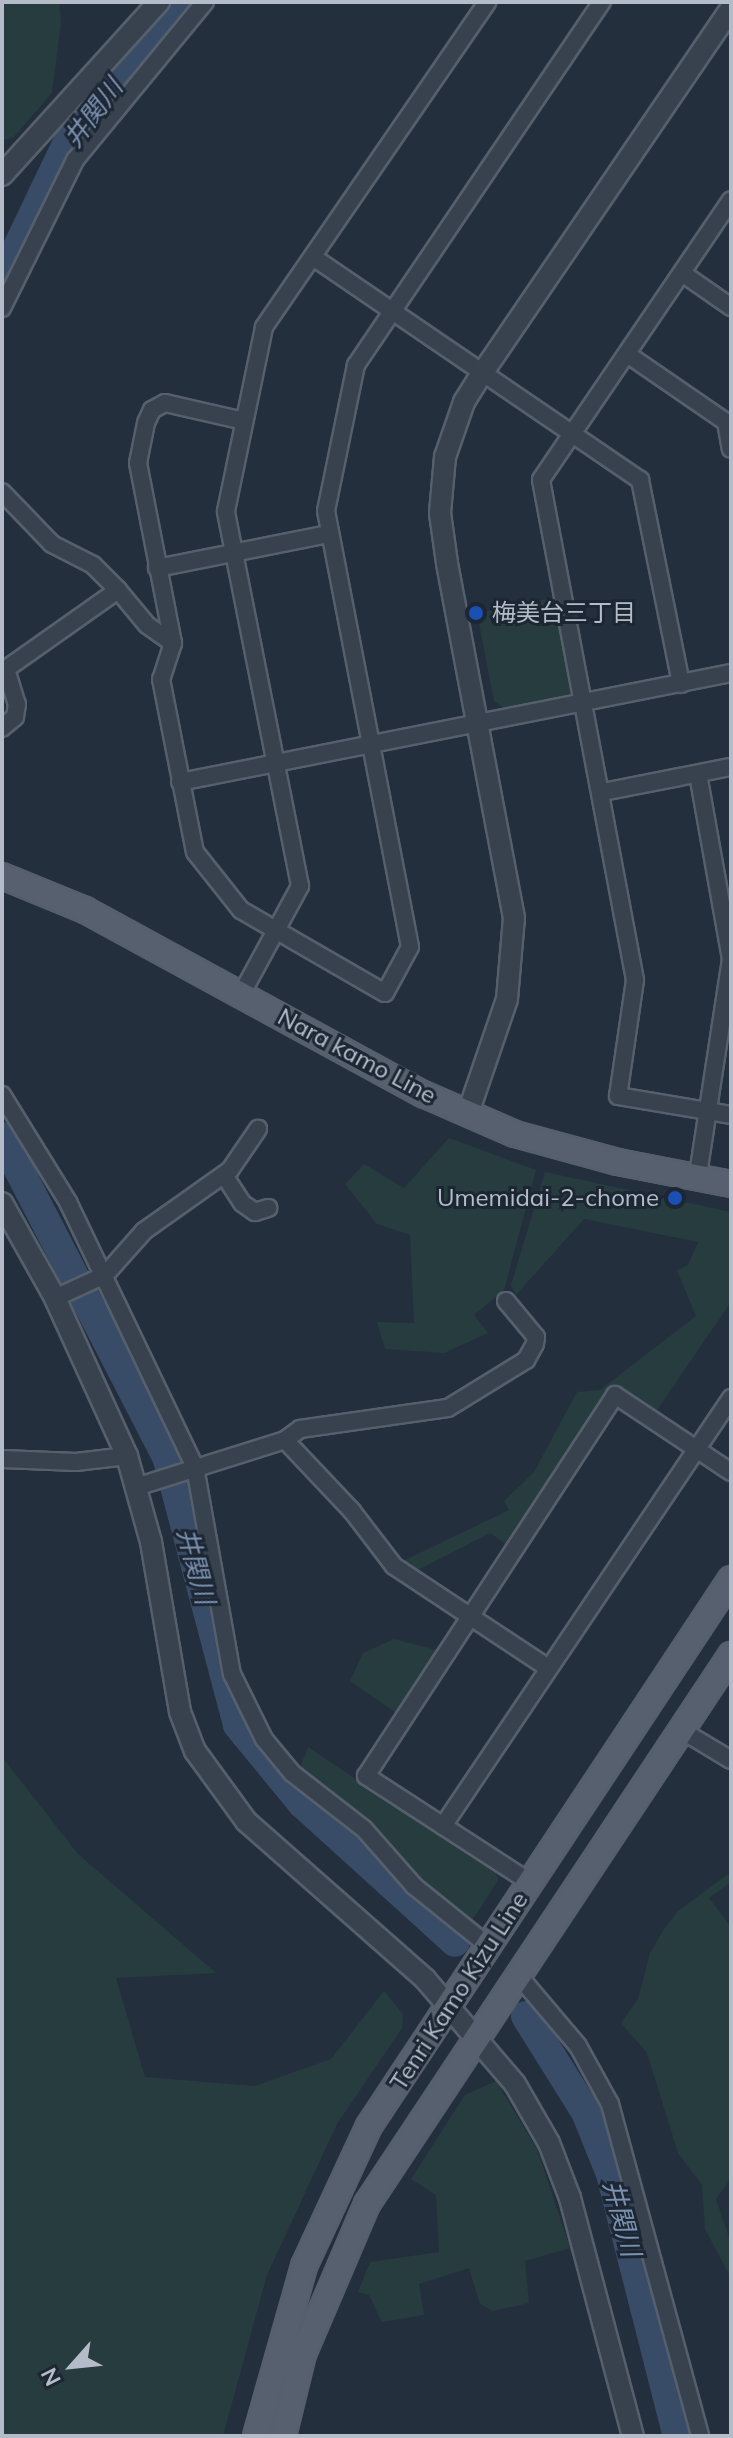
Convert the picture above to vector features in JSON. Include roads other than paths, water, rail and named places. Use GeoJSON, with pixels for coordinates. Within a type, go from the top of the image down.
{"type":"FeatureCollection","features":[{"type":"Feature","properties":{"kind":"main road","name":"Nara kamo Line"},"geometry":{"type":"LineString","coordinates":[[2,876],[85,910],[423,1094],[565,1149],[731,1184]]}},
{"type":"Feature","properties":{"kind":"main road","name":"Tenri Kamo Kizu Line"},"geometry":{"type":"LineString","coordinates":[[256,2436],[290,2305],[335,2194],[369,2126],[731,1579]]}},
{"type":"Feature","properties":{"kind":"main road","name":"Tenri Kamo Kizu Line"},"geometry":{"type":"LineString","coordinates":[[283,2436],[303,2354],[351,2236],[398,2150],[731,1655]]}},
{"type":"Feature","properties":{"kind":"street"},"geometry":{"type":"LineString","coordinates":[[2,175],[159,2]]}},
{"type":"Feature","properties":{"kind":"street"},"geometry":{"type":"LineString","coordinates":[[2,308],[75,160],[205,2]]}},
{"type":"Feature","properties":{"kind":"street"},"geometry":{"type":"LineString","coordinates":[[242,993],[300,886],[226,511],[264,327],[487,2]]}},
{"type":"Feature","properties":{"kind":"street"},"geometry":{"type":"LineString","coordinates":[[244,421],[165,403],[152,410],[138,463],[173,643],[161,679],[195,852],[241,910],[385,993],[410,947],[326,511],[356,365],[602,2]]}},
{"type":"Feature","properties":{"kind":"street"},"geometry":{"type":"LineString","coordinates":[[468,1113],[501,1025],[514,945],[511,890],[440,513],[449,440],[483,372],[731,8]]}},
{"type":"Feature","properties":{"kind":"street"},"geometry":{"type":"LineString","coordinates":[[731,200],[541,480],[603,792],[635,980],[618,1096],[731,1115]]}},
{"type":"Feature","properties":{"kind":"street"},"geometry":{"type":"LineString","coordinates":[[313,257],[640,480],[681,684]]}},
{"type":"Feature","properties":{"kind":"street"},"geometry":{"type":"LineString","coordinates":[[682,273],[731,307]]}},
{"type":"Feature","properties":{"kind":"street"},"geometry":{"type":"LineString","coordinates":[[627,354],[726,422],[731,449]]}},
{"type":"Feature","properties":{"kind":"street"},"geometry":{"type":"LineString","coordinates":[[2,492],[52,544],[93,565],[147,625],[173,643]]}},
{"type":"Feature","properties":{"kind":"street"},"geometry":{"type":"LineString","coordinates":[[157,568],[329,534]]}},
{"type":"Feature","properties":{"kind":"street"},"geometry":{"type":"LineString","coordinates":[[2,728],[15,717],[17,704],[6,669],[118,590]]}},
{"type":"Feature","properties":{"kind":"street"},"geometry":{"type":"LineString","coordinates":[[180,782],[731,673]]}},
{"type":"Feature","properties":{"kind":"street"},"geometry":{"type":"LineString","coordinates":[[603,792],[731,767]]}},
{"type":"Feature","properties":{"kind":"street"},"geometry":{"type":"LineString","coordinates":[[698,774],[731,959],[698,1175]]}},
{"type":"Feature","properties":{"kind":"street"},"geometry":{"type":"LineString","coordinates":[[2,1095],[105,1275],[195,1467],[232,1674],[264,1739],[292,1773],[364,1829],[414,1886],[487,1945]]}},
{"type":"Feature","properties":{"kind":"street"},"geometry":{"type":"LineString","coordinates":[[64,1295],[105,1275],[144,1231],[224,1175],[258,1129]]}},
{"type":"Feature","properties":{"kind":"street"},"geometry":{"type":"LineString","coordinates":[[224,1175],[242,1203],[255,1212],[268,1208]]}},
{"type":"Feature","properties":{"kind":"street"},"geometry":{"type":"LineString","coordinates":[[2,1203],[64,1295],[127,1456],[144,1484],[180,1712],[214,1783],[246,1821],[449,2005],[515,2084],[560,2170],[633,2436]]}},
{"type":"Feature","properties":{"kind":"street"},"geometry":{"type":"LineString","coordinates":[[144,1484],[285,1440],[300,1429],[347,1419],[448,1408],[526,1360],[536,1337],[506,1301]]}},
{"type":"Feature","properties":{"kind":"street"},"geometry":{"type":"LineString","coordinates":[[531,1883],[366,1776],[473,1618],[615,1395],[731,1472]]}},
{"type":"Feature","properties":{"kind":"street"},"geometry":{"type":"LineString","coordinates":[[443,1826],[731,1398]]}},
{"type":"Feature","properties":{"kind":"street"},"geometry":{"type":"LineString","coordinates":[[285,1440],[352,1511],[394,1566],[548,1668]]}},
{"type":"Feature","properties":{"kind":"street"},"geometry":{"type":"LineString","coordinates":[[2,1459],[76,1462],[127,1456]]}},
{"type":"Feature","properties":{"kind":"street"},"geometry":{"type":"LineString","coordinates":[[681,1730],[731,1760]]}},
{"type":"Feature","properties":{"kind":"street"},"geometry":{"type":"LineString","coordinates":[[518,1975],[571,2036],[610,2104],[700,2436]]}},
{"type":"Feature","properties":{"kind":"waterway","name":"井関川"},"geometry":{"type":"LineString","coordinates":[[2,280],[73,132],[184,2]]}},
{"type":"Feature","properties":{"kind":"waterway","name":"井関川"},"geometry":{"type":"LineString","coordinates":[[2,1137],[167,1456],[238,1725],[303,1804],[455,1942]]}},
{"type":"Feature","properties":{"kind":"waterway","name":"井関川"},"geometry":{"type":"LineString","coordinates":[[526,2016],[586,2112],[611,2174],[678,2436]]}},
{"type":"Feature","properties":{"kind":"place","name":"梅美台三丁目"},"geometry":{"type":"Point","coordinates":[476,613]}},
{"type":"Feature","properties":{"kind":"place","name":"Umemidai-2-chome"},"geometry":{"type":"Point","coordinates":[675,1198]}}]}
